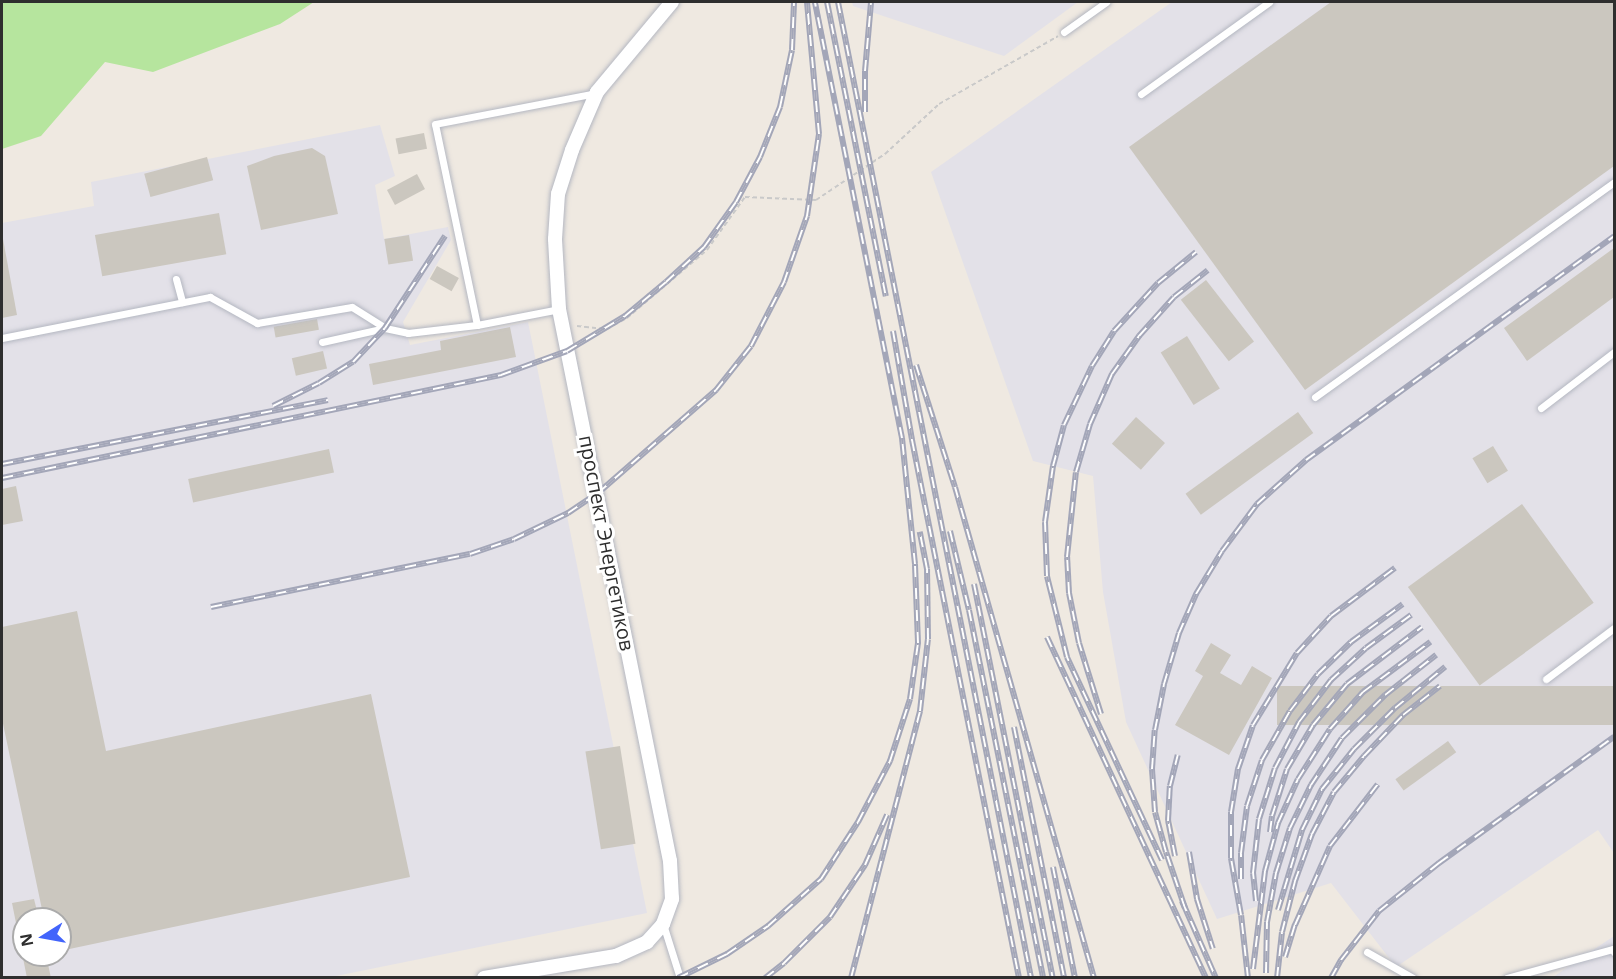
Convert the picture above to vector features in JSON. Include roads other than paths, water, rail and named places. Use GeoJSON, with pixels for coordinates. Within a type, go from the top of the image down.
{"type":"FeatureCollection","features":[{"type":"Feature","properties":{"kind":"street","name":"проспект Энергетиков"},"geometry":{"type":"LineString","coordinates":[[484,978],[616,956],[647,942],[663,924],[672,899],[670,861],[559,309],[555,239],[558,195],[572,150],[597,92],[672,2]]}},
{"type":"Feature","properties":{"kind":"lane"},"geometry":{"type":"LineString","coordinates":[[1065,32],[1106,2]]}},
{"type":"Feature","properties":{"kind":"lane"},"geometry":{"type":"LineString","coordinates":[[1141,94],[1269,2]]}},
{"type":"Feature","properties":{"kind":"lane"},"geometry":{"type":"LineString","coordinates":[[477,325],[435,124],[597,92]]}},
{"type":"Feature","properties":{"kind":"lane"},"geometry":{"type":"LineString","coordinates":[[1315,397],[1614,182]]}},
{"type":"Feature","properties":{"kind":"lane"},"geometry":{"type":"LineString","coordinates":[[176,279],[182,302]]}},
{"type":"Feature","properties":{"kind":"lane"},"geometry":{"type":"LineString","coordinates":[[2,338],[210,297],[256,323],[352,307],[385,328],[408,333],[477,325],[559,309]]}},
{"type":"Feature","properties":{"kind":"lane"},"geometry":{"type":"LineString","coordinates":[[322,342],[385,328]]}},
{"type":"Feature","properties":{"kind":"lane"},"geometry":{"type":"LineString","coordinates":[[1541,408],[1614,352]]}},
{"type":"Feature","properties":{"kind":"lane"},"geometry":{"type":"LineString","coordinates":[[1546,679],[1614,628]]}},
{"type":"Feature","properties":{"kind":"lane"},"geometry":{"type":"LineString","coordinates":[[663,924],[680,978]]}},
{"type":"Feature","properties":{"kind":"lane"},"geometry":{"type":"LineString","coordinates":[[1507,978],[1614,950]]}},
{"type":"Feature","properties":{"kind":"lane"},"geometry":{"type":"LineString","coordinates":[[1367,952],[1413,978]]}},
{"type":"Feature","properties":{"kind":"railway"},"geometry":{"type":"LineString","coordinates":[[2,478],[501,375],[567,351],[625,316],[666,282],[704,247],[736,202],[760,157],[780,107],[792,50],[794,2]]}},
{"type":"Feature","properties":{"kind":"railway"},"geometry":{"type":"LineString","coordinates":[[211,607],[470,554],[514,539],[568,513],[598,493],[716,390],[751,346],[784,282],[807,216],[819,134],[807,2]]}},
{"type":"Feature","properties":{"kind":"railway"},"geometry":{"type":"LineString","coordinates":[[678,978],[727,954],[768,926],[821,879],[858,822],[890,761],[910,699],[918,643],[915,564],[902,438],[815,2]]}},
{"type":"Feature","properties":{"kind":"railway"},"geometry":{"type":"LineString","coordinates":[[827,2],[886,296]]}},
{"type":"Feature","properties":{"kind":"railway"},"geometry":{"type":"LineString","coordinates":[[838,2],[1031,978]]}},
{"type":"Feature","properties":{"kind":"railway"},"geometry":{"type":"LineString","coordinates":[[865,112],[865,71],[871,2]]}},
{"type":"Feature","properties":{"kind":"railway"},"geometry":{"type":"LineString","coordinates":[[273,406],[319,383],[353,362],[385,328],[445,236]]}},
{"type":"Feature","properties":{"kind":"railway"},"geometry":{"type":"LineString","coordinates":[[1185,908],[1155,812],[1152,769],[1155,730],[1164,684],[1179,633],[1196,594],[1222,551],[1257,504],[1306,460],[1614,236]]}},
{"type":"Feature","properties":{"kind":"railway"},"geometry":{"type":"LineString","coordinates":[[1162,860],[1067,657],[1047,576],[1045,522],[1053,466],[1064,425],[1092,366],[1114,331],[1158,283],[1196,252]]}},
{"type":"Feature","properties":{"kind":"railway"},"geometry":{"type":"LineString","coordinates":[[1101,714],[1079,643],[1069,593],[1067,557],[1076,472],[1090,424],[1112,374],[1139,336],[1174,297],[1208,270]]}},
{"type":"Feature","properties":{"kind":"railway"},"geometry":{"type":"LineString","coordinates":[[893,331],[912,440],[1019,978]]}},
{"type":"Feature","properties":{"kind":"railway"},"geometry":{"type":"LineString","coordinates":[[916,365],[955,487],[1094,978]]}},
{"type":"Feature","properties":{"kind":"railway"},"geometry":{"type":"LineString","coordinates":[[2,464],[328,400]]}},
{"type":"Feature","properties":{"kind":"railway"},"geometry":{"type":"LineString","coordinates":[[950,531],[969,610],[1043,978]]}},
{"type":"Feature","properties":{"kind":"railway"},"geometry":{"type":"LineString","coordinates":[[851,978],[920,711],[928,639],[927,569],[920,532]]}},
{"type":"Feature","properties":{"kind":"railway"},"geometry":{"type":"LineString","coordinates":[[1248,978],[1241,915],[1231,858],[1231,812],[1238,769],[1253,725],[1297,653],[1331,616],[1395,568]]}},
{"type":"Feature","properties":{"kind":"railway"},"geometry":{"type":"LineString","coordinates":[[974,584],[1053,978]]}},
{"type":"Feature","properties":{"kind":"railway"},"geometry":{"type":"LineString","coordinates":[[1241,879],[1241,853],[1247,806],[1262,760],[1290,711],[1318,674],[1351,642],[1403,604]]}},
{"type":"Feature","properties":{"kind":"railway"},"geometry":{"type":"LineString","coordinates":[[1256,901],[1253,873],[1259,819],[1275,768],[1299,722],[1331,680],[1366,648],[1411,615]]}},
{"type":"Feature","properties":{"kind":"railway"},"geometry":{"type":"LineString","coordinates":[[1270,832],[1272,816],[1287,769],[1313,725],[1347,684],[1422,627]]}},
{"type":"Feature","properties":{"kind":"railway"},"geometry":{"type":"LineString","coordinates":[[1047,637],[1206,978]]}},
{"type":"Feature","properties":{"kind":"railway"},"geometry":{"type":"LineString","coordinates":[[1253,969],[1265,871],[1278,823],[1298,779],[1330,729],[1363,692],[1430,642]]}},
{"type":"Feature","properties":{"kind":"railway"},"geometry":{"type":"LineString","coordinates":[[1266,973],[1267,922],[1276,873],[1290,828],[1311,785],[1342,738],[1385,695],[1436,655]]}},
{"type":"Feature","properties":{"kind":"railway"},"geometry":{"type":"LineString","coordinates":[[1278,910],[1302,830],[1322,789],[1354,749],[1395,708],[1445,667]]}},
{"type":"Feature","properties":{"kind":"railway"},"geometry":{"type":"LineString","coordinates":[[1277,978],[1282,932],[1295,881],[1312,834],[1334,792],[1403,715],[1440,686]]}},
{"type":"Feature","properties":{"kind":"railway"},"geometry":{"type":"LineString","coordinates":[[1014,727],[1064,978]]}},
{"type":"Feature","properties":{"kind":"railway"},"geometry":{"type":"LineString","coordinates":[[1331,978],[1341,960],[1379,911],[1439,863],[1614,737]]}},
{"type":"Feature","properties":{"kind":"railway"},"geometry":{"type":"LineString","coordinates":[[1175,856],[1168,821],[1170,786],[1178,755]]}},
{"type":"Feature","properties":{"kind":"railway"},"geometry":{"type":"LineString","coordinates":[[1285,957],[1295,925],[1330,846],[1378,784]]}},
{"type":"Feature","properties":{"kind":"railway"},"geometry":{"type":"LineString","coordinates":[[765,978],[784,963],[830,917],[865,865],[887,815]]}},
{"type":"Feature","properties":{"kind":"railway"},"geometry":{"type":"LineString","coordinates":[[1189,852],[1197,899],[1213,949]]}},
{"type":"Feature","properties":{"kind":"railway"},"geometry":{"type":"LineString","coordinates":[[1053,867],[1075,978]]}},
{"type":"Feature","properties":{"kind":"railway"},"geometry":{"type":"LineString","coordinates":[[1182,901],[1216,978]]}}]}
